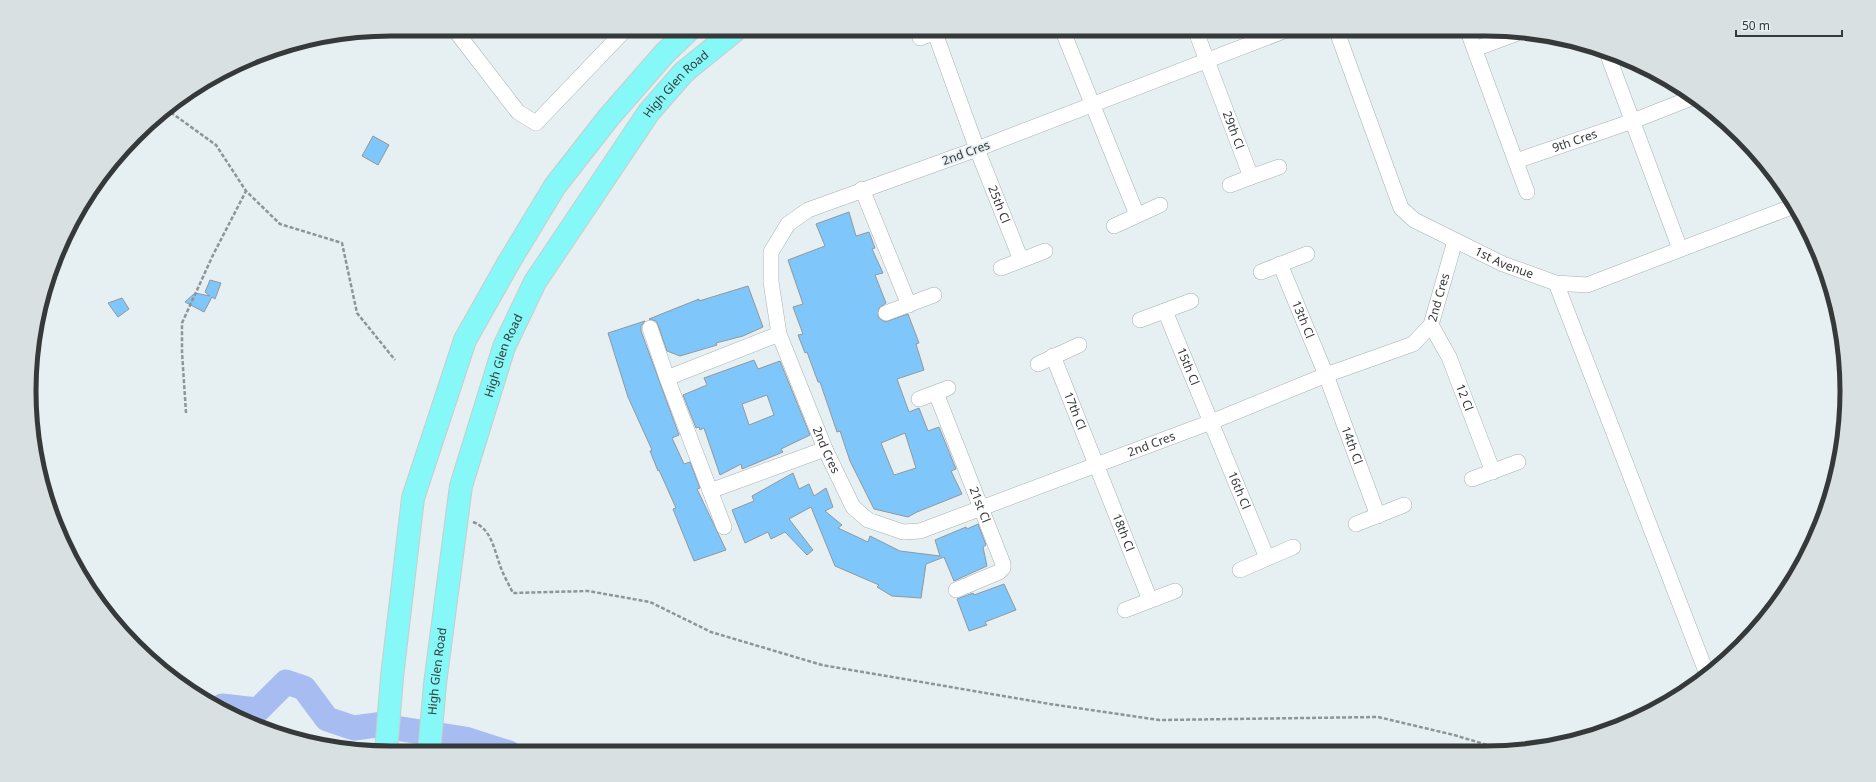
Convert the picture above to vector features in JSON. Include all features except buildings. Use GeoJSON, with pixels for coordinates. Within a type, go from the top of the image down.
{"type":"FeatureCollection","features":[{"type":"Feature","properties":{"kind":"main road"},"geometry":{"type":"LineString","coordinates":[[386,746],[392,676],[413,498],[465,340],[509,262],[555,186],[608,117],[664,54],[683,36]]}},
{"type":"Feature","properties":{"kind":"main road","name":"High Glen Road"},"geometry":{"type":"LineString","coordinates":[[430,746],[435,684],[461,486],[504,347],[535,282],[649,112],[684,72],[728,36]]}},
{"type":"Feature","properties":{"kind":"street"},"geometry":{"type":"LineString","coordinates":[[459,36],[518,112],[536,123],[619,36]]}},
{"type":"Feature","properties":{"kind":"street"},"geometry":{"type":"LineString","coordinates":[[920,38],[926,36]]}},
{"type":"Feature","properties":{"kind":"street","name":"25th Cl"},"geometry":{"type":"LineString","coordinates":[[942,36],[977,149],[1021,260]]}},
{"type":"Feature","properties":{"kind":"street"},"geometry":{"type":"LineString","coordinates":[[1065,36],[1137,215]]}},
{"type":"Feature","properties":{"kind":"street","name":"29th Cl"},"geometry":{"type":"LineString","coordinates":[[1198,36],[1251,177]]}},
{"type":"Feature","properties":{"kind":"street","name":"2nd Cres"},"geometry":{"type":"LineString","coordinates":[[1271,36],[977,149],[808,210],[788,224],[771,252],[771,282],[779,334],[825,449],[853,507],[868,520],[903,532],[920,531],[1211,422],[1326,375],[1413,344],[1432,325],[1455,241]]}},
{"type":"Feature","properties":{"kind":"street","name":"1st Avenue"},"geometry":{"type":"LineString","coordinates":[[1339,36],[1401,208],[1414,220],[1503,264],[1556,283],[1587,285],[1788,208]]}},
{"type":"Feature","properties":{"kind":"street"},"geometry":{"type":"LineString","coordinates":[[1470,36],[1527,192]]}},
{"type":"Feature","properties":{"kind":"street"},"geometry":{"type":"LineString","coordinates":[[1475,49],[1507,37]]}},
{"type":"Feature","properties":{"kind":"street"},"geometry":{"type":"LineString","coordinates":[[1609,59],[1680,249]]}},
{"type":"Feature","properties":{"kind":"street","name":"9th Cres"},"geometry":{"type":"LineString","coordinates":[[1516,161],[1633,121],[1688,100]]}},
{"type":"Feature","properties":{"kind":"street"},"geometry":{"type":"LineString","coordinates":[[1230,185],[1279,167]]}},
{"type":"Feature","properties":{"kind":"street"},"geometry":{"type":"LineString","coordinates":[[862,190],[909,305]]}},
{"type":"Feature","properties":{"kind":"street"},"geometry":{"type":"LineString","coordinates":[[1114,226],[1160,205]]}},
{"type":"Feature","properties":{"kind":"street"},"geometry":{"type":"LineString","coordinates":[[1001,268],[1045,251]]}},
{"type":"Feature","properties":{"kind":"street"},"geometry":{"type":"LineString","coordinates":[[1261,272],[1308,254]]}},
{"type":"Feature","properties":{"kind":"street","name":"13th Cl"},"geometry":{"type":"LineString","coordinates":[[1280,264],[1326,375]]}},
{"type":"Feature","properties":{"kind":"street"},"geometry":{"type":"LineString","coordinates":[[1556,283],[1705,669]]}},
{"type":"Feature","properties":{"kind":"street"},"geometry":{"type":"LineString","coordinates":[[886,313],[934,295]]}},
{"type":"Feature","properties":{"kind":"street"},"geometry":{"type":"LineString","coordinates":[[1140,320],[1191,301]]}},
{"type":"Feature","properties":{"kind":"street","name":"15th Cl"},"geometry":{"type":"LineString","coordinates":[[1164,311],[1211,422]]}},
{"type":"Feature","properties":{"kind":"street","name":"12 Cl"},"geometry":{"type":"LineString","coordinates":[[1432,325],[1448,357],[1493,472]]}},
{"type":"Feature","properties":{"kind":"street"},"geometry":{"type":"LineString","coordinates":[[650,328],[667,378],[724,527]]}},
{"type":"Feature","properties":{"kind":"street"},"geometry":{"type":"LineString","coordinates":[[667,378],[779,334]]}},
{"type":"Feature","properties":{"kind":"street"},"geometry":{"type":"LineString","coordinates":[[1038,364],[1052,356],[1079,345]]}},
{"type":"Feature","properties":{"kind":"street","name":"17th Cl"},"geometry":{"type":"LineString","coordinates":[[1052,356],[1097,465]]}},
{"type":"Feature","properties":{"kind":"street","name":"14th Cl"},"geometry":{"type":"LineString","coordinates":[[1326,375],[1378,516]]}},
{"type":"Feature","properties":{"kind":"street","name":"21st Cl"},"geometry":{"type":"LineString","coordinates":[[919,399],[942,391],[981,508],[1003,564],[1003,568],[999,572],[956,590]]}},
{"type":"Feature","properties":{"kind":"street","name":"16th Cl"},"geometry":{"type":"LineString","coordinates":[[1211,422],[1267,558]]}},
{"type":"Feature","properties":{"kind":"street"},"geometry":{"type":"LineString","coordinates":[[710,491],[825,449]]}},
{"type":"Feature","properties":{"kind":"street"},"geometry":{"type":"LineString","coordinates":[[1472,479],[1518,462]]}},
{"type":"Feature","properties":{"kind":"street","name":"18th Cl"},"geometry":{"type":"LineString","coordinates":[[1097,465],[1150,600]]}},
{"type":"Feature","properties":{"kind":"street"},"geometry":{"type":"LineString","coordinates":[[1356,524],[1404,505]]}},
{"type":"Feature","properties":{"kind":"street"},"geometry":{"type":"LineString","coordinates":[[1240,570],[1293,547]]}},
{"type":"Feature","properties":{"kind":"street"},"geometry":{"type":"LineString","coordinates":[[1125,610],[1175,590]]}},
{"type":"Feature","properties":{"kind":"path"},"geometry":{"type":"LineString","coordinates":[[171,112],[216,145],[246,191],[280,224],[342,243],[357,313],[395,360]]}},
{"type":"Feature","properties":{"kind":"path"},"geometry":{"type":"LineString","coordinates":[[186,413],[182,352],[182,323],[213,255],[246,191]]}},
{"type":"Feature","properties":{"kind":"path"},"geometry":{"type":"LineString","coordinates":[[457,516],[481,525],[490,537],[501,568],[513,593],[588,591],[650,602],[711,632],[822,665],[1050,704],[1159,720],[1378,717],[1454,734],[1491,746]]}},
{"type":"Feature","properties":{"kind":"waterway"},"geometry":{"type":"LineString","coordinates":[[230,707],[258,710],[286,682],[304,688],[327,719],[354,728],[384,724],[389,727],[465,739],[487,746]]}}]}
